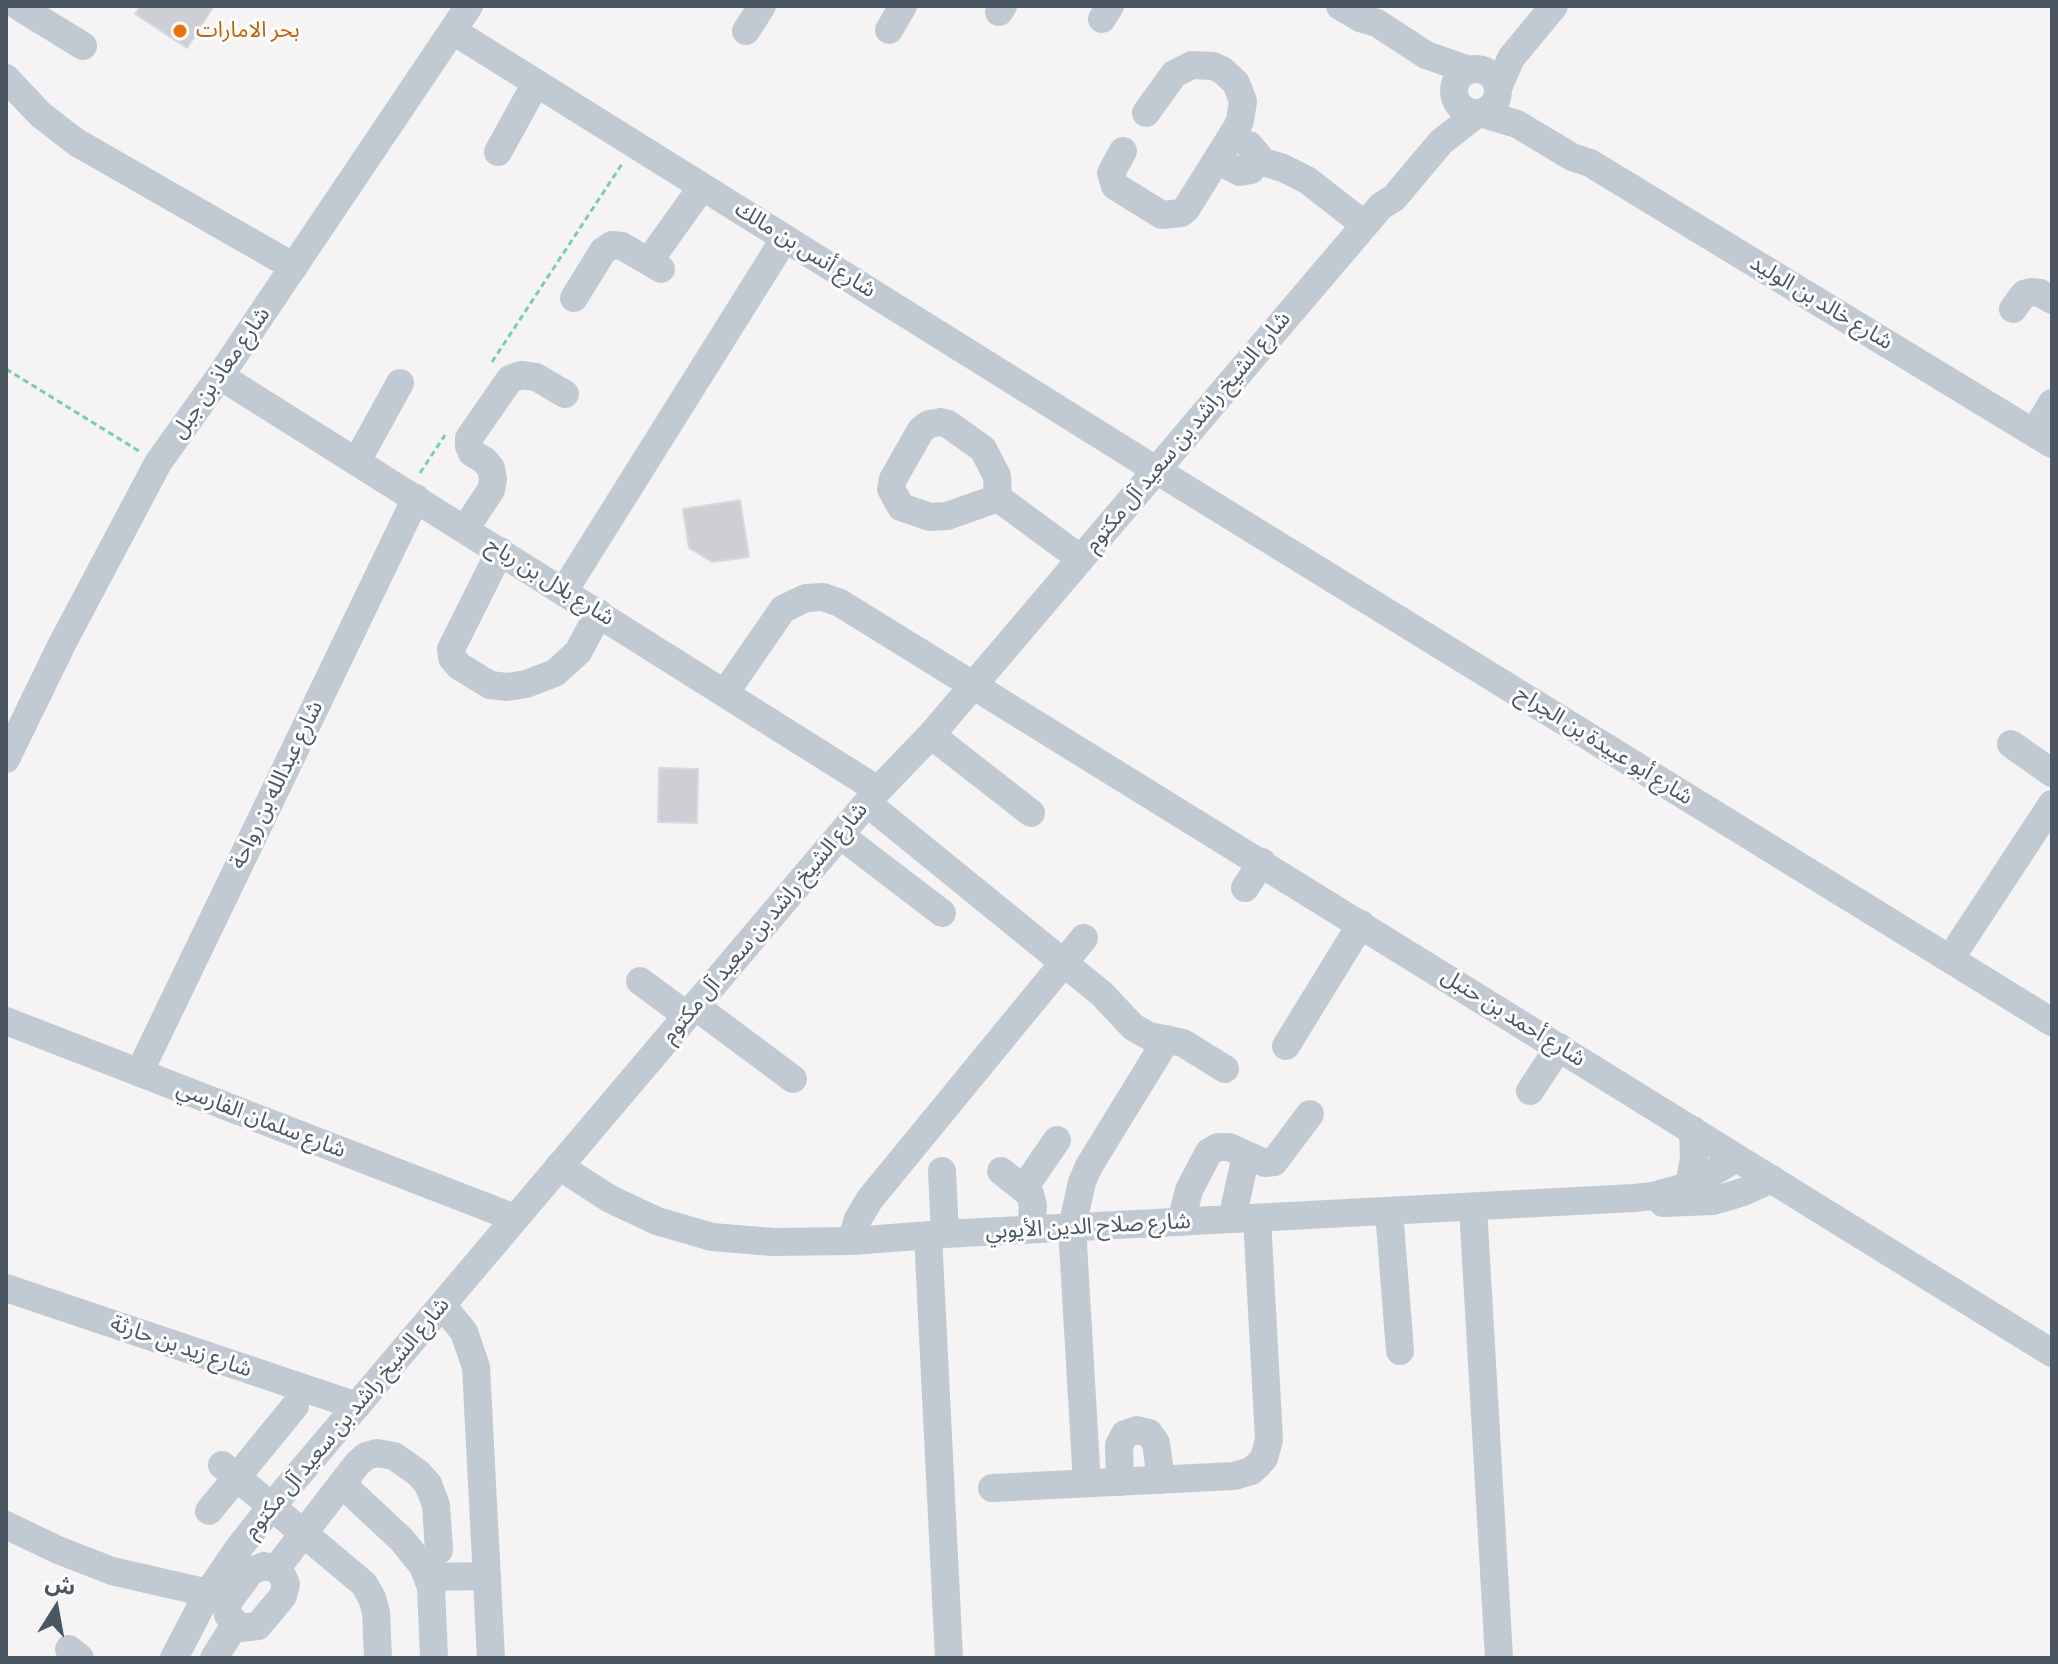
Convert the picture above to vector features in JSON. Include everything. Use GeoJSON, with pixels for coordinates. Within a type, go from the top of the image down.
{"type":"FeatureCollection","features":[{"type":"Feature","properties":{"kind":"street"},"geometry":{"type":"LineString","coordinates":[[18,6],[83,46]]}},
{"type":"Feature","properties":{"kind":"street","name":"شارع معاذ بن جبل"},"geometry":{"type":"LineString","coordinates":[[6,759],[62,644],[158,463],[469,6]]}},
{"type":"Feature","properties":{"kind":"street"},"geometry":{"type":"LineString","coordinates":[[746,31],[762,6]]}},
{"type":"Feature","properties":{"kind":"street","name":"شارع الشيخ راشد بن سعيد آل مكتوم"},"geometry":{"type":"LineString","coordinates":[[1373,216],[1387,190],[1439,126],[1463,81],[1508,42],[1540,6]]}},
{"type":"Feature","properties":{"kind":"street"},"geometry":{"type":"LineString","coordinates":[[1463,81],[1462,108],[1479,113],[1495,102],[1511,58],[1554,6]]}},
{"type":"Feature","properties":{"kind":"street"},"geometry":{"type":"LineString","coordinates":[[1350,12],[1377,23],[1440,61],[1463,81]]}},
{"type":"Feature","properties":{"kind":"street","name":"شارع أنس بن مالك"},"geometry":{"type":"LineString","coordinates":[[453,31],[1156,470]]}},
{"type":"Feature","properties":{"kind":"street"},"geometry":{"type":"LineString","coordinates":[[1123,151],[1111,173],[1112,183],[1162,215],[1169,216],[1186,209],[1233,135],[1242,111],[1240,92],[1230,76],[1213,66],[1192,65],[1174,74],[1146,113]]}},
{"type":"Feature","properties":{"kind":"street"},"geometry":{"type":"LineString","coordinates":[[1463,81],[1490,74],[1498,89]]}},
{"type":"Feature","properties":{"kind":"street"},"geometry":{"type":"LineString","coordinates":[[6,78],[41,115],[76,142],[294,267]]}},
{"type":"Feature","properties":{"kind":"street"},"geometry":{"type":"LineString","coordinates":[[498,152],[536,83]]}},
{"type":"Feature","properties":{"kind":"street","name":"شارع خالد بن الوليد"},"geometry":{"type":"LineString","coordinates":[[1498,89],[1524,114],[1578,147],[1590,163]]}},
{"type":"Feature","properties":{"kind":"street","name":"شارع الشيخ راشد بن سعيد آل مكتوم"},"geometry":{"type":"LineString","coordinates":[[174,1658],[208,1593],[238,1549],[515,1218],[873,796],[931,735],[1373,216],[1394,198],[1441,142],[1479,113]]}},
{"type":"Feature","properties":{"kind":"street","name":"شارع خالد بن الوليد"},"geometry":{"type":"LineString","coordinates":[[1479,113],[1517,124],[1572,157],[1590,163],[2043,438]]}},
{"type":"Feature","properties":{"kind":"street"},"geometry":{"type":"LineString","coordinates":[[1217,160],[1240,172],[1251,170],[1257,160],[1253,148],[1233,135]]}},
{"type":"Feature","properties":{"kind":"street"},"geometry":{"type":"LineString","coordinates":[[1257,160],[1283,168],[1373,216]]}},
{"type":"Feature","properties":{"kind":"street"},"geometry":{"type":"LineString","coordinates":[[574,298],[603,251],[612,245],[622,246],[655,265],[702,187]]}},
{"type":"Feature","properties":{"kind":"street"},"geometry":{"type":"LineString","coordinates":[[564,591],[785,238]]}},
{"type":"Feature","properties":{"kind":"street"},"geometry":{"type":"LineString","coordinates":[[2013,309],[2024,294],[2031,292],[2052,300]]}},
{"type":"Feature","properties":{"kind":"street"},"geometry":{"type":"LineString","coordinates":[[465,529],[491,490],[493,479],[491,468],[472,453],[469,438],[510,379],[521,375],[536,377],[565,394]]}},
{"type":"Feature","properties":{"kind":"street","name":"شارع بلال بن رباح"},"geometry":{"type":"LineString","coordinates":[[220,376],[725,693],[873,796],[1063,964],[1102,994],[1133,1027],[1149,1036],[1183,1043],[1225,1069]]}},
{"type":"Feature","properties":{"kind":"street"},"geometry":{"type":"LineString","coordinates":[[357,461],[400,383]]}},
{"type":"Feature","properties":{"kind":"street"},"geometry":{"type":"LineString","coordinates":[[2043,438],[2052,403]]}},
{"type":"Feature","properties":{"kind":"street","name":"شارع أبو عبيدة بن الجراح"},"geometry":{"type":"LineString","coordinates":[[1156,470],[2052,1022]]}},
{"type":"Feature","properties":{"kind":"street","name":"شارع عبدالله بن رواحة"},"geometry":{"type":"LineString","coordinates":[[139,1073],[411,495]]}},
{"type":"Feature","properties":{"kind":"street"},"geometry":{"type":"LineString","coordinates":[[998,498],[1081,559]]}},
{"type":"Feature","properties":{"kind":"street"},"geometry":{"type":"LineString","coordinates":[[500,551],[451,649],[452,658],[469,672],[490,685],[507,687],[526,684],[555,673],[578,652],[599,613]]}},
{"type":"Feature","properties":{"kind":"street","name":"شارع أحمد بن حنبل"},"geometry":{"type":"LineString","coordinates":[[725,693],[777,615],[798,600],[815,597],[840,603],[2052,1353]]}},
{"type":"Feature","properties":{"kind":"street"},"geometry":{"type":"LineString","coordinates":[[931,735],[1031,813]]}},
{"type":"Feature","properties":{"kind":"street"},"geometry":{"type":"LineString","coordinates":[[2011,744],[2052,773]]}},
{"type":"Feature","properties":{"kind":"street"},"geometry":{"type":"LineString","coordinates":[[1950,959],[2052,804]]}},
{"type":"Feature","properties":{"kind":"street"},"geometry":{"type":"LineString","coordinates":[[840,835],[942,913]]}},
{"type":"Feature","properties":{"kind":"street"},"geometry":{"type":"LineString","coordinates":[[1245,888],[1262,862]]}},
{"type":"Feature","properties":{"kind":"street"},"geometry":{"type":"LineString","coordinates":[[1286,1046],[1361,924]]}},
{"type":"Feature","properties":{"kind":"street"},"geometry":{"type":"LineString","coordinates":[[851,1241],[858,1219],[870,1199],[1084,938]]}},
{"type":"Feature","properties":{"kind":"street"},"geometry":{"type":"LineString","coordinates":[[640,981],[793,1079]]}},
{"type":"Feature","properties":{"kind":"street","name":"شارع سلمان الفارسي"},"geometry":{"type":"LineString","coordinates":[[6,1021],[515,1218]]}},
{"type":"Feature","properties":{"kind":"street"},"geometry":{"type":"LineString","coordinates":[[1087,1483],[1072,1227],[1089,1166],[1167,1039]]}},
{"type":"Feature","properties":{"kind":"street"},"geometry":{"type":"LineString","coordinates":[[1530,1091],[1559,1047]]}},
{"type":"Feature","properties":{"kind":"street"},"geometry":{"type":"LineString","coordinates":[[1181,1222],[1189,1190],[1209,1152],[1224,1146],[1265,1163],[1274,1162],[1310,1114]]}},
{"type":"Feature","properties":{"kind":"street"},"geometry":{"type":"LineString","coordinates":[[1689,1186],[1694,1158],[1693,1130]]}},
{"type":"Feature","properties":{"kind":"street"},"geometry":{"type":"LineString","coordinates":[[1031,1229],[1031,1178],[1057,1140]]}},
{"type":"Feature","properties":{"kind":"street"},"geometry":{"type":"LineString","coordinates":[[992,1488],[1243,1475],[1258,1465],[1268,1449],[1269,1440],[1244,1218],[1246,1155]]}},
{"type":"Feature","properties":{"kind":"street","name":"شارع صلاح الدين الأيوبي"},"geometry":{"type":"LineString","coordinates":[[559,1166],[622,1206],[682,1230],[742,1241],[851,1241],[1634,1198],[1689,1186],[1737,1158]]}},
{"type":"Feature","properties":{"kind":"street"},"geometry":{"type":"LineString","coordinates":[[942,1171],[937,1234],[949,1658]]}},
{"type":"Feature","properties":{"kind":"street"},"geometry":{"type":"LineString","coordinates":[[1001,1171],[1080,1191]]}},
{"type":"Feature","properties":{"kind":"street","name":"شارع صلاح الدين الأيوبي"},"geometry":{"type":"LineString","coordinates":[[1634,1198],[1666,1203],[1713,1201],[1772,1179]]}},
{"type":"Feature","properties":{"kind":"street"},"geometry":{"type":"LineString","coordinates":[[1473,1207],[1499,1658]]}},
{"type":"Feature","properties":{"kind":"street"},"geometry":{"type":"LineString","coordinates":[[1389,1211],[1400,1351]]}},
{"type":"Feature","properties":{"kind":"street","name":"شارع زيد بن حارثة"},"geometry":{"type":"LineString","coordinates":[[6,1288],[357,1406]]}},
{"type":"Feature","properties":{"kind":"street"},"geometry":{"type":"LineString","coordinates":[[442,1305],[464,1332],[476,1367],[491,1658]]}},
{"type":"Feature","properties":{"kind":"street"},"geometry":{"type":"LineString","coordinates":[[209,1511],[229,1471],[295,1406]]}},
{"type":"Feature","properties":{"kind":"street"},"geometry":{"type":"LineString","coordinates":[[1120,1482],[1119,1445],[1125,1434],[1137,1430],[1149,1433],[1156,1443],[1161,1480]]}},
{"type":"Feature","properties":{"kind":"street"},"geometry":{"type":"LineString","coordinates":[[276,1569],[366,1456],[383,1453],[399,1459],[418,1473],[432,1491],[439,1550]]}},
{"type":"Feature","properties":{"kind":"street"},"geometry":{"type":"LineString","coordinates":[[229,1471],[368,1591],[376,1612],[378,1658]]}},
{"type":"Feature","properties":{"kind":"street"},"geometry":{"type":"LineString","coordinates":[[342,1484],[410,1548],[427,1577],[432,1599],[434,1658]]}},
{"type":"Feature","properties":{"kind":"street"},"geometry":{"type":"LineString","coordinates":[[6,1525],[112,1571],[208,1593]]}},
{"type":"Feature","properties":{"kind":"street"},"geometry":{"type":"LineString","coordinates":[[257,1567],[276,1569],[284,1578],[283,1596],[258,1626],[246,1629],[235,1625],[228,1615],[230,1597],[257,1567]]}},
{"type":"Feature","properties":{"kind":"street"},"geometry":{"type":"LineString","coordinates":[[427,1577],[487,1576]]}},
{"type":"Feature","properties":{"kind":"street"},"geometry":{"type":"LineString","coordinates":[[214,1658],[235,1625]]}},
{"type":"Feature","properties":{"kind":"path"},"geometry":{"type":"LineString","coordinates":[[486,372],[635,144]]}},
{"type":"Feature","properties":{"kind":"path"},"geometry":{"type":"LineString","coordinates":[[6,369],[158,463]]}},
{"type":"Feature","properties":{"kind":"path"},"geometry":{"type":"LineString","coordinates":[[411,495],[451,426]]}},
{"type":"Feature","properties":{"kind":"building","name":"بحر الامارات"},"geometry":{"type":"Polygon","coordinates":[[[140,6],[214,6],[187,48],[135,14],[140,6]]]}},
{"type":"Feature","properties":{"kind":"building"},"geometry":{"type":"Polygon","coordinates":[[[740,500],[749,557],[712,562],[689,548],[683,509],[740,500]]]}},
{"type":"Feature","properties":{"kind":"building"},"geometry":{"type":"Polygon","coordinates":[[[659,768],[698,769],[697,823],[658,822],[659,768]]]}},
{"type":"Feature","properties":{"kind":"place","name":"بحر الامارات"},"geometry":{"type":"Point","coordinates":[180,31]}}]}
